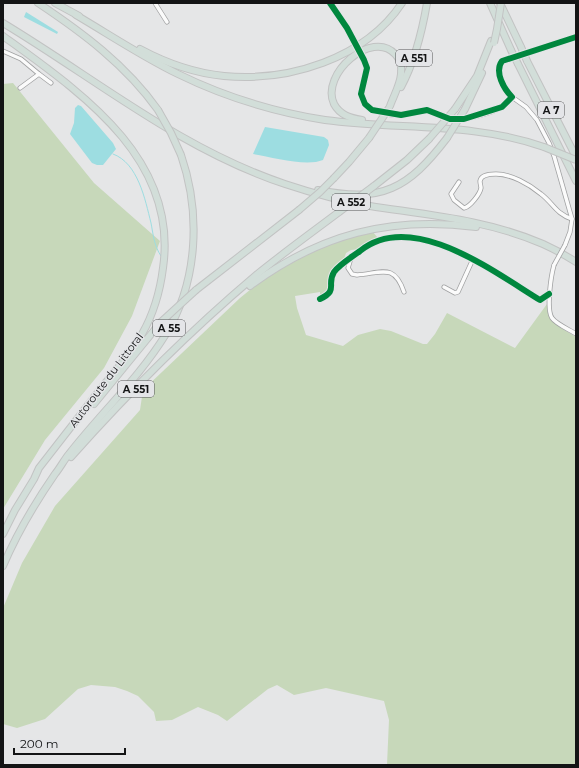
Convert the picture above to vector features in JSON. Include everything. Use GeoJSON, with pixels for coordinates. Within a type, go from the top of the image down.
{"type":"FeatureCollection","features":[{"type":"Feature","properties":{"kind":"highway","name":"Autoroute du Littoral"},"geometry":{"type":"LineString","coordinates":[[3,566],[26,518],[38,498],[76,445],[152,353],[166,332],[182,298],[191,264],[194,224],[189,187],[181,155],[158,110],[131,76],[102,49],[38,3]]}},
{"type":"Feature","properties":{"kind":"highway"},"geometry":{"type":"LineString","coordinates":[[55,3],[149,59],[178,74],[223,94],[251,104],[285,113],[326,120],[485,132],[509,136],[576,159]]}},
{"type":"Feature","properties":{"kind":"highway"},"geometry":{"type":"LineString","coordinates":[[76,15],[145,52],[175,65],[212,74],[235,77],[254,77],[296,71],[336,57],[354,48],[374,34],[390,19],[402,3]]}},
{"type":"Feature","properties":{"kind":"highway","name":"A 551"},"geometry":{"type":"LineString","coordinates":[[34,479],[43,470],[86,414],[161,322],[196,290],[320,192],[349,162],[369,138],[390,107],[405,79],[419,41],[428,3]]}},
{"type":"Feature","properties":{"kind":"highway","name":"A 7"},"geometry":{"type":"LineString","coordinates":[[490,3],[518,64],[576,181]]}},
{"type":"Feature","properties":{"kind":"highway","name":"A 551"},"geometry":{"type":"LineString","coordinates":[[60,468],[149,375],[215,312],[266,268],[407,160],[429,139],[455,109],[477,76],[498,29],[501,3]]}},
{"type":"Feature","properties":{"kind":"highway","name":"A 7"},"geometry":{"type":"LineString","coordinates":[[501,3],[527,61],[576,159]]}},
{"type":"Feature","properties":{"kind":"highway","name":"A 552"},"geometry":{"type":"LineString","coordinates":[[3,23],[182,138],[215,156],[250,172],[285,184],[345,200],[470,222],[503,230],[557,250],[576,262]]}},
{"type":"Feature","properties":{"kind":"highway","name":"Autoroute du Littoral"},"geometry":{"type":"LineString","coordinates":[[3,36],[83,97],[105,117],[128,143],[146,169],[154,188],[161,213],[165,240],[164,260],[158,298],[151,318],[142,335],[39,468],[3,534]]}},
{"type":"Feature","properties":{"kind":"highway","name":"A 551"},"geometry":{"type":"LineString","coordinates":[[136,109],[211,150],[284,181],[332,193],[354,195],[380,193],[398,186],[408,180],[420,169],[447,138],[465,110],[480,79],[492,42]]}},
{"type":"Feature","properties":{"kind":"highway","name":"A 551"},"geometry":{"type":"LineString","coordinates":[[390,107],[402,72],[399,59],[392,51],[386,48],[374,46],[362,51],[344,65],[335,77],[332,85],[332,96],[338,110],[345,115],[356,119],[415,126]]}},
{"type":"Feature","properties":{"kind":"highway","name":"A 552"},"geometry":{"type":"LineString","coordinates":[[215,312],[264,276],[302,253],[336,239],[371,229],[425,223],[453,224],[529,239]]}},
{"type":"Feature","properties":{"kind":"street"},"geometry":{"type":"LineString","coordinates":[[155,3],[167,22]]}},
{"type":"Feature","properties":{"kind":"street"},"geometry":{"type":"LineString","coordinates":[[330,3],[353,37],[367,68],[361,91],[362,97],[368,107],[378,112],[401,115],[427,110],[450,119],[464,119],[502,107],[512,97]]}},
{"type":"Feature","properties":{"kind":"street"},"geometry":{"type":"LineString","coordinates":[[528,53],[576,37]]}},
{"type":"Feature","properties":{"kind":"street"},"geometry":{"type":"LineString","coordinates":[[3,51],[20,59],[51,83]]}},
{"type":"Feature","properties":{"kind":"street"},"geometry":{"type":"LineString","coordinates":[[509,58],[501,62],[500,71],[504,88],[533,115],[549,143],[572,219],[570,232],[554,265],[551,275],[549,294],[552,317],[576,334]]}},
{"type":"Feature","properties":{"kind":"street"},"geometry":{"type":"LineString","coordinates":[[20,88],[39,74]]}},
{"type":"Feature","properties":{"kind":"street"},"geometry":{"type":"LineString","coordinates":[[459,182],[451,194],[454,200],[464,208],[470,206],[480,190],[480,181],[482,178],[488,175],[497,174],[526,184],[542,194],[563,216],[572,219]]}},
{"type":"Feature","properties":{"kind":"street"},"geometry":{"type":"LineString","coordinates":[[320,300],[331,291],[334,273],[351,258],[377,241],[402,236],[434,242],[473,259],[540,300],[549,294]]}},
{"type":"Feature","properties":{"kind":"street"},"geometry":{"type":"LineString","coordinates":[[351,258],[348,268],[352,274],[357,275],[390,272],[399,279],[404,292]]}},
{"type":"Feature","properties":{"kind":"street"},"geometry":{"type":"LineString","coordinates":[[444,287],[455,293],[458,292],[473,259]]}},
{"type":"Feature","properties":{"kind":"green space"},"geometry":{"type":"Polygon","coordinates":[[[13,83],[94,183],[160,241],[132,316],[104,368],[45,440],[3,509],[3,84],[13,83]]]}},
{"type":"Feature","properties":{"kind":"green space"},"geometry":{"type":"Polygon","coordinates":[[[372,231],[378,238],[360,249],[351,250],[346,253],[343,262],[335,269],[330,289],[325,295],[320,297],[320,292],[295,296],[297,308],[306,335],[343,346],[358,335],[380,329],[391,331],[423,344],[427,344],[435,334],[447,313],[515,348],[547,304],[548,311],[553,321],[576,337],[576,765],[387,765],[389,720],[384,701],[326,688],[294,695],[277,685],[268,689],[227,721],[218,715],[198,707],[172,720],[156,721],[154,712],[138,696],[115,687],[91,685],[78,689],[45,719],[17,728],[3,724],[3,608],[22,563],[55,506],[140,410],[143,390],[240,298],[262,280],[305,255],[341,240],[372,231]]]}},
{"type":"Feature","properties":{"kind":"water"},"geometry":{"type":"Polygon","coordinates":[[[26,12],[58,32],[57,34],[24,17],[26,12]]]}},
{"type":"Feature","properties":{"kind":"water"},"geometry":{"type":"Polygon","coordinates":[[[78,105],[81,106],[113,143],[116,149],[103,165],[92,163],[70,134],[74,123],[75,108],[78,105]]]}},
{"type":"Feature","properties":{"kind":"water"},"geometry":{"type":"Polygon","coordinates":[[[265,127],[324,137],[328,140],[329,145],[323,160],[316,162],[298,162],[253,154],[265,127]]]}},
{"type":"Feature","properties":{"kind":"waterway"},"geometry":{"type":"LineString","coordinates":[[113,154],[129,165],[139,183],[146,203],[155,244],[161,256]]}},
{"type":"Feature","properties":{"kind":"tunnel"},"geometry":{"type":"LineString","coordinates":[[509,58],[525,54]]}},
{"type":"Feature","properties":{"kind":"cycle path"},"geometry":{"type":"LineString","coordinates":[[330,3],[347,28],[367,68],[361,94],[365,104],[372,110],[401,115],[427,110],[450,119],[464,119],[502,107],[512,97],[506,90],[501,80],[499,70],[502,61],[576,37]]}},
{"type":"Feature","properties":{"kind":"cycle path"},"geometry":{"type":"LineString","coordinates":[[320,299],[326,296],[331,290],[331,280],[334,272],[339,266],[360,251],[381,240],[404,237],[428,241],[452,249],[477,261],[540,300],[549,294]]}}]}
